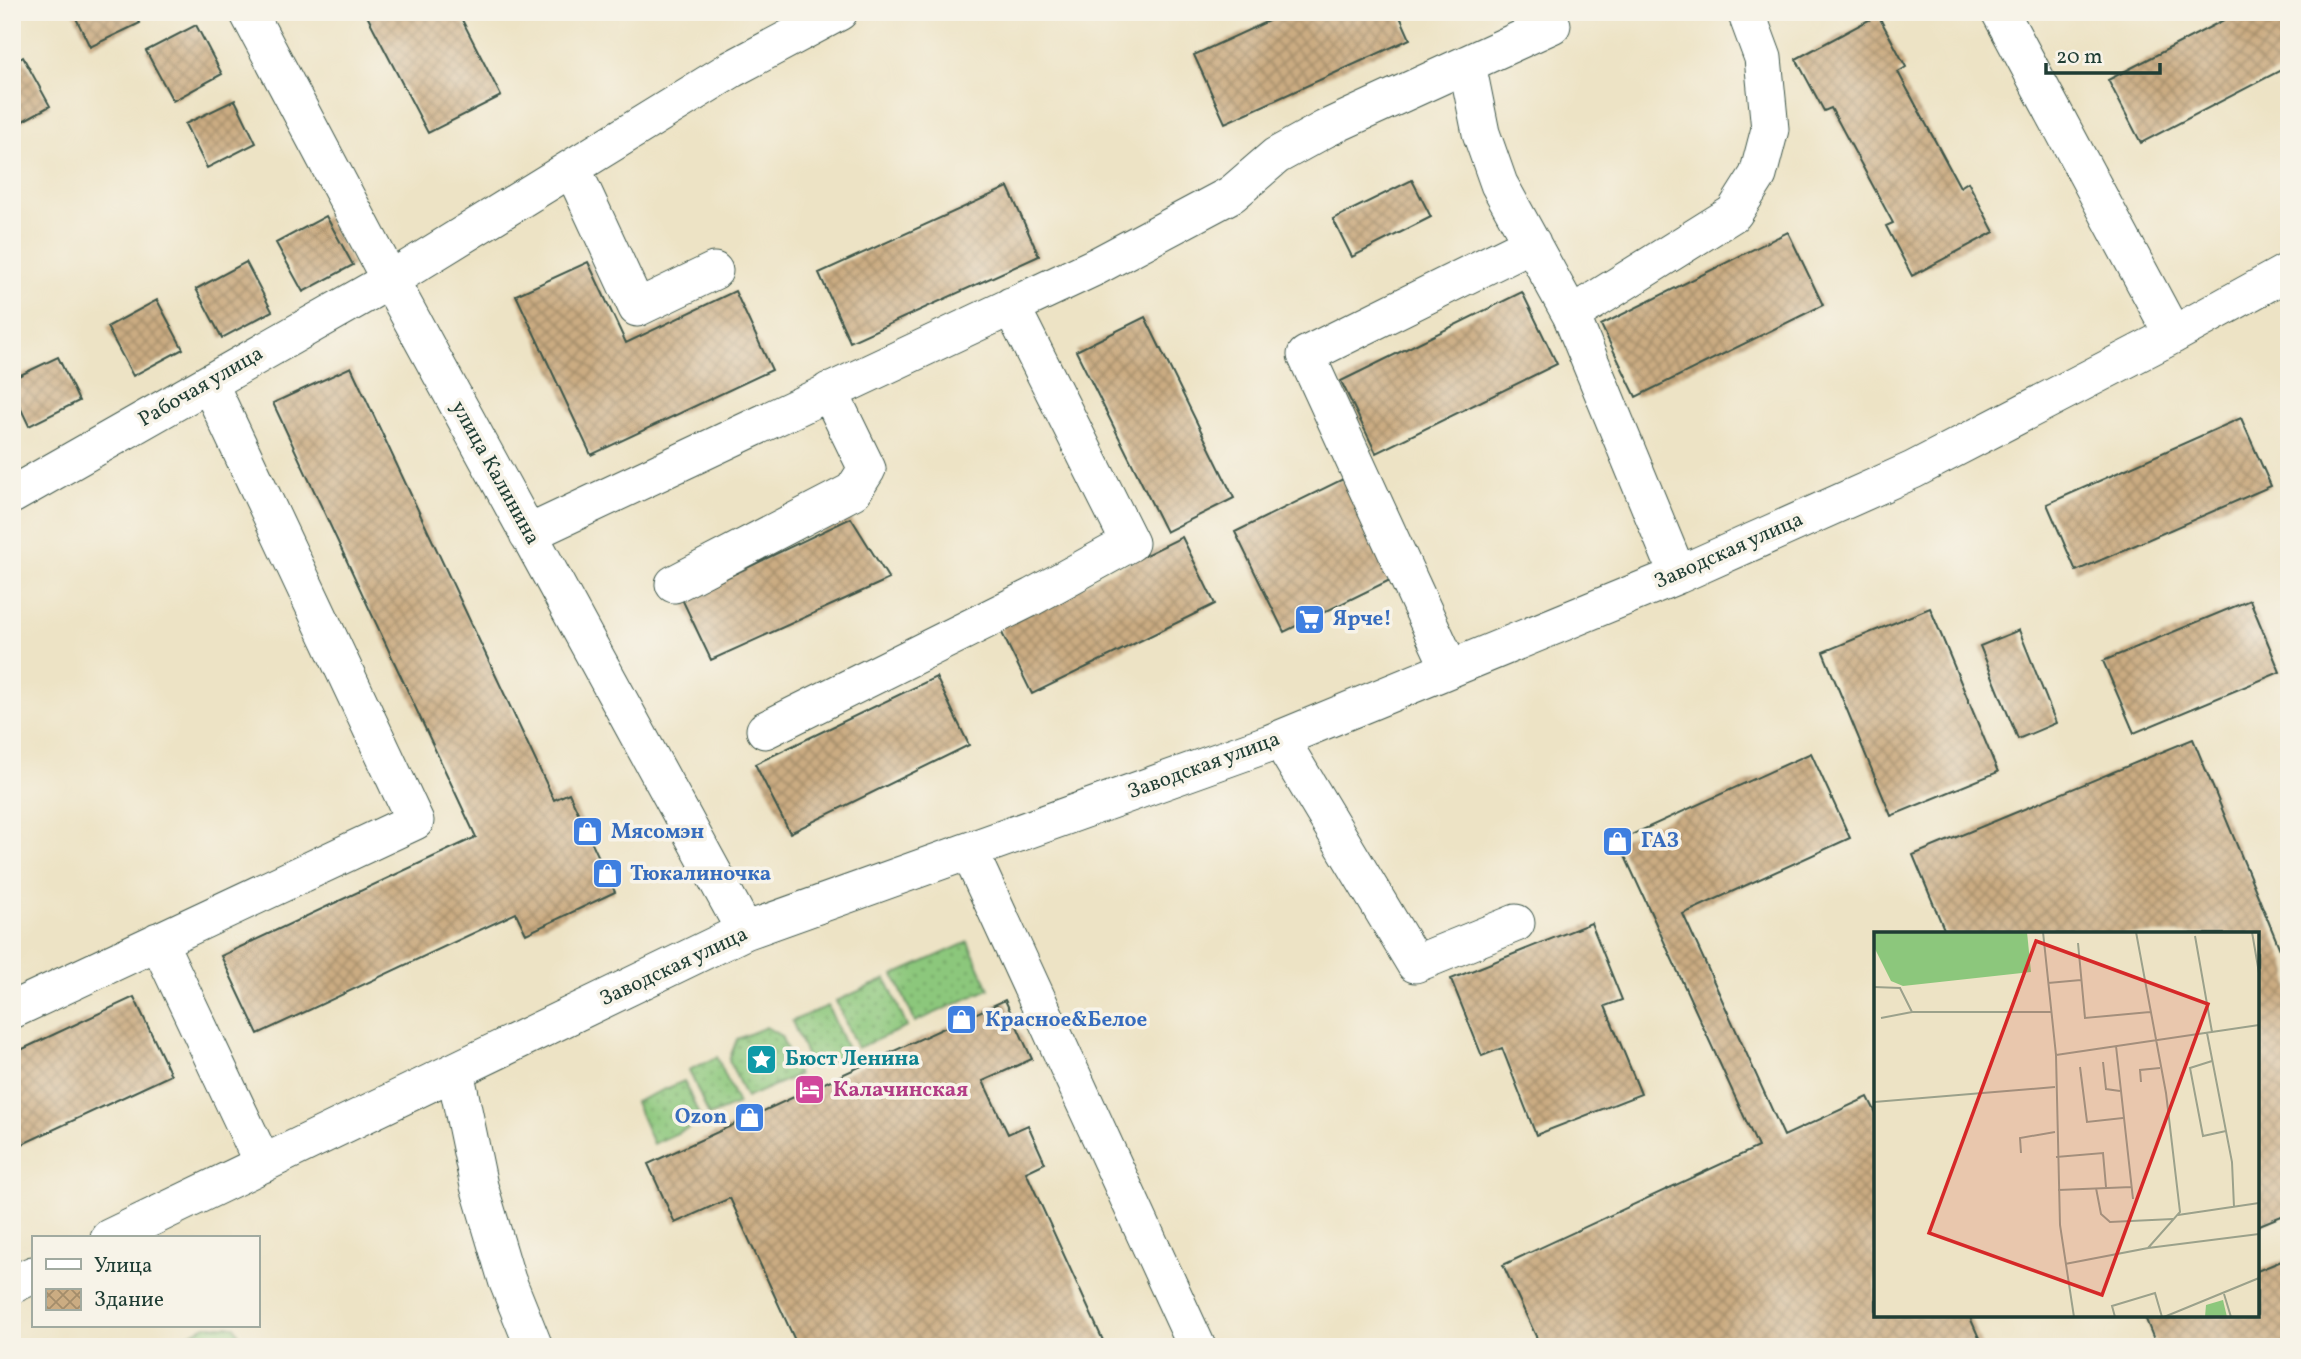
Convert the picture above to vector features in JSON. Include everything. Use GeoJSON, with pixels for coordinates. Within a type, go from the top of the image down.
{"type":"FeatureCollection","features":[{"type":"Feature","properties":{"kind":"street","name":"улица Калинина"},"geometry":{"type":"LineString","coordinates":[[248,12],[390,280],[745,932]]}},
{"type":"Feature","properties":{"kind":"street","name":"Рабочая улица"},"geometry":{"type":"LineString","coordinates":[[12,495],[390,280],[732,69],[839,12]]}},
{"type":"Feature","properties":{"kind":"street"},"geometry":{"type":"LineString","coordinates":[[1571,314],[1734,213],[1758,175],[1770,130],[1763,58],[1745,12]]}},
{"type":"Feature","properties":{"kind":"street"},"geometry":{"type":"LineString","coordinates":[[2000,12],[2173,335]]}},
{"type":"Feature","properties":{"kind":"street"},"geometry":{"type":"LineString","coordinates":[[528,534],[1097,265],[1232,194],[1276,156],[1325,129],[1552,25]]}},
{"type":"Feature","properties":{"kind":"street"},"geometry":{"type":"LineString","coordinates":[[1467,64],[1481,133],[1499,184],[1571,314],[1678,575]]}},
{"type":"Feature","properties":{"kind":"street"},"geometry":{"type":"LineString","coordinates":[[572,168],[637,307],[714,271]]}},
{"type":"Feature","properties":{"kind":"street"},"geometry":{"type":"LineString","coordinates":[[1450,669],[1306,355],[1532,243]]}},
{"type":"Feature","properties":{"kind":"street","name":"Заводская улица"},"geometry":{"type":"LineString","coordinates":[[113,1236],[745,932],[1280,739],[1678,575],[1913,470],[2173,335],[2289,271]]}},
{"type":"Feature","properties":{"kind":"street"},"geometry":{"type":"LineString","coordinates":[[765,730],[1032,597],[1130,543],[1011,306]]}},
{"type":"Feature","properties":{"kind":"street"},"geometry":{"type":"LineString","coordinates":[[12,1010],[415,821],[209,383]]}},
{"type":"Feature","properties":{"kind":"street"},"geometry":{"type":"LineString","coordinates":[[674,584],[853,491],[867,469],[829,391]]}},
{"type":"Feature","properties":{"kind":"street"},"geometry":{"type":"LineString","coordinates":[[1280,739],[1415,964],[1516,923]]}},
{"type":"Feature","properties":{"kind":"street"},"geometry":{"type":"LineString","coordinates":[[969,851],[1197,1347]]}},
{"type":"Feature","properties":{"kind":"street"},"geometry":{"type":"LineString","coordinates":[[158,942],[262,1164]]}},
{"type":"Feature","properties":{"kind":"street"},"geometry":{"type":"LineString","coordinates":[[455,1071],[479,1186],[507,1280],[534,1347]]}},
{"type":"Feature","properties":{"kind":"street"},"geometry":{"type":"LineString","coordinates":[[12,1285],[32,1275]]}},
{"type":"Feature","properties":{"kind":"green space"},"geometry":{"type":"Polygon","coordinates":[[[968,942],[989,989],[915,1022],[894,975],[968,942]]]}},
{"type":"Feature","properties":{"kind":"green space"},"geometry":{"type":"Polygon","coordinates":[[[886,979],[907,1027],[857,1048],[836,1001],[886,979]]]}},
{"type":"Feature","properties":{"kind":"green space"},"geometry":{"type":"Polygon","coordinates":[[[828,1006],[849,1054],[812,1069],[792,1021],[828,1006]]]}},
{"type":"Feature","properties":{"kind":"green space"},"geometry":{"type":"Polygon","coordinates":[[[766,1027],[781,1036],[798,1075],[746,1098],[729,1060],[737,1039],[766,1027]]]}},
{"type":"Feature","properties":{"kind":"green space"},"geometry":{"type":"Polygon","coordinates":[[[717,1057],[738,1104],[709,1116],[689,1070],[717,1057]]]}},
{"type":"Feature","properties":{"kind":"green space"},"geometry":{"type":"Polygon","coordinates":[[[684,1081],[702,1122],[653,1144],[635,1102],[684,1081]]]}},
{"type":"Feature","properties":{"kind":"green space"},"geometry":{"type":"Polygon","coordinates":[[[202,1328],[236,1328],[245,1347],[162,1347],[202,1328]]]}},
{"type":"Feature","properties":{"kind":"building"},"geometry":{"type":"Polygon","coordinates":[[[73,12],[134,12],[140,23],[90,47],[73,12]]]}},
{"type":"Feature","properties":{"kind":"building"},"geometry":{"type":"Polygon","coordinates":[[[365,12],[458,12],[501,96],[428,133],[365,12]]]}},
{"type":"Feature","properties":{"kind":"building"},"geometry":{"type":"Polygon","coordinates":[[[1288,12],[1398,12],[1410,39],[1225,123],[1194,55],[1288,12]]]}},
{"type":"Feature","properties":{"kind":"building"},"geometry":{"type":"Polygon","coordinates":[[[2239,12],[2289,12],[2289,66],[2141,143],[2108,80],[2239,12]]]}},
{"type":"Feature","properties":{"kind":"building"},"geometry":{"type":"Polygon","coordinates":[[[1878,15],[1906,67],[1898,72],[1960,187],[1968,182],[1994,232],[1912,276],[1886,226],[1893,223],[1831,108],[1824,111],[1796,59],[1878,15]]]}},
{"type":"Feature","properties":{"kind":"building"},"geometry":{"type":"Polygon","coordinates":[[[196,25],[222,74],[173,101],[146,51],[196,25]]]}},
{"type":"Feature","properties":{"kind":"building"},"geometry":{"type":"Polygon","coordinates":[[[23,57],[50,106],[12,127],[12,63],[23,57]]]}},
{"type":"Feature","properties":{"kind":"building"},"geometry":{"type":"Polygon","coordinates":[[[235,100],[256,143],[207,168],[185,124],[235,100]]]}},
{"type":"Feature","properties":{"kind":"building"},"geometry":{"type":"Polygon","coordinates":[[[1412,180],[1431,217],[1352,257],[1333,219],[1412,180]]]}},
{"type":"Feature","properties":{"kind":"building"},"geometry":{"type":"Polygon","coordinates":[[[1008,187],[1039,256],[850,342],[819,273],[1008,187]]]}},
{"type":"Feature","properties":{"kind":"building"},"geometry":{"type":"Polygon","coordinates":[[[326,216],[353,265],[303,292],[276,243],[326,216]]]}},
{"type":"Feature","properties":{"kind":"building"},"geometry":{"type":"Polygon","coordinates":[[[1788,232],[1823,305],[1636,397],[1601,325],[1788,232]]]}},
{"type":"Feature","properties":{"kind":"building"},"geometry":{"type":"Polygon","coordinates":[[[246,262],[272,311],[222,338],[196,289],[246,262]]]}},
{"type":"Feature","properties":{"kind":"building"},"geometry":{"type":"Polygon","coordinates":[[[588,262],[626,343],[735,291],[772,370],[591,455],[516,295],[588,262]]]}},
{"type":"Feature","properties":{"kind":"building"},"geometry":{"type":"Polygon","coordinates":[[[1522,292],[1557,364],[1376,453],[1341,381],[1522,292]]]}},
{"type":"Feature","properties":{"kind":"building"},"geometry":{"type":"Polygon","coordinates":[[[157,300],[183,349],[133,376],[107,327],[157,300]]]}},
{"type":"Feature","properties":{"kind":"building"},"geometry":{"type":"Polygon","coordinates":[[[1145,317],[1234,498],[1166,532],[1076,351],[1145,317]]]}},
{"type":"Feature","properties":{"kind":"building"},"geometry":{"type":"Polygon","coordinates":[[[58,357],[79,401],[29,426],[12,390],[12,379],[58,357]]]}},
{"type":"Feature","properties":{"kind":"building"},"geometry":{"type":"Polygon","coordinates":[[[351,367],[554,800],[569,793],[615,892],[526,934],[516,913],[258,1034],[221,956],[476,837],[273,403],[351,367]]]}},
{"type":"Feature","properties":{"kind":"building"},"geometry":{"type":"Polygon","coordinates":[[[2241,418],[2271,486],[2076,571],[2047,504],[2241,418]]]}},
{"type":"Feature","properties":{"kind":"building"},"geometry":{"type":"Polygon","coordinates":[[[1343,479],[1392,579],[1284,632],[1235,532],[1343,479]]]}},
{"type":"Feature","properties":{"kind":"building"},"geometry":{"type":"Polygon","coordinates":[[[851,518],[889,579],[711,660],[682,599],[851,518]]]}},
{"type":"Feature","properties":{"kind":"building"},"geometry":{"type":"Polygon","coordinates":[[[1182,537],[1215,604],[1032,694],[999,627],[1182,537]]]}},
{"type":"Feature","properties":{"kind":"building"},"geometry":{"type":"Polygon","coordinates":[[[2250,600],[2280,672],[2134,733],[2103,661],[2250,600]]]}},
{"type":"Feature","properties":{"kind":"building"},"geometry":{"type":"Polygon","coordinates":[[[1930,608],[1998,772],[1891,816],[1823,652],[1930,608]]]}},
{"type":"Feature","properties":{"kind":"building"},"geometry":{"type":"Polygon","coordinates":[[[2019,630],[2056,723],[2018,739],[1980,646],[2019,630]]]}},
{"type":"Feature","properties":{"kind":"building"},"geometry":{"type":"Polygon","coordinates":[[[936,677],[969,745],[790,833],[755,764],[936,677]]]}},
{"type":"Feature","properties":{"kind":"building"},"geometry":{"type":"Polygon","coordinates":[[[2193,739],[2289,971],[2289,1213],[2259,1225],[2259,932],[1945,932],[1913,855],[2193,739]]]}},
{"type":"Feature","properties":{"kind":"building"},"geometry":{"type":"Polygon","coordinates":[[[1811,753],[1850,838],[1683,914],[1784,1136],[1868,1097],[1874,1109],[1874,1317],[1970,1317],[1983,1347],[1541,1347],[1503,1265],[1758,1147],[1618,841],[1811,753]]]}},
{"type":"Feature","properties":{"kind":"building"},"geometry":{"type":"Polygon","coordinates":[[[1591,923],[1622,1000],[1605,1006],[1641,1094],[1536,1135],[1502,1048],[1482,1056],[1451,979],[1591,923]]]}},
{"type":"Feature","properties":{"kind":"building"},"geometry":{"type":"Polygon","coordinates":[[[134,997],[171,1075],[12,1149],[12,1054],[134,997]]]}},
{"type":"Feature","properties":{"kind":"building"},"geometry":{"type":"Polygon","coordinates":[[[1005,1000],[1032,1059],[983,1081],[1008,1134],[1028,1125],[1045,1163],[1026,1172],[1106,1347],[798,1347],[730,1198],[675,1223],[648,1164],[1005,1000]]]}},
{"type":"Feature","properties":{"kind":"building"},"geometry":{"type":"Polygon","coordinates":[[[2289,1258],[2289,1347],[2157,1347],[2145,1317],[2259,1317],[2259,1270],[2289,1258]]]}},
{"type":"Feature","properties":{"kind":"place","name":"Ярче!"},"geometry":{"type":"Point","coordinates":[1310,619]}},
{"type":"Feature","properties":{"kind":"place","name":"Мясомэн"},"geometry":{"type":"Point","coordinates":[588,832]}},
{"type":"Feature","properties":{"kind":"place","name":"ГАЗ"},"geometry":{"type":"Point","coordinates":[1618,841]}},
{"type":"Feature","properties":{"kind":"place","name":"Тюкалиночка"},"geometry":{"type":"Point","coordinates":[607,874]}},
{"type":"Feature","properties":{"kind":"place","name":"Красное&Белое"},"geometry":{"type":"Point","coordinates":[962,1020]}},
{"type":"Feature","properties":{"kind":"place","name":"Бюст Ленина"},"geometry":{"type":"Point","coordinates":[762,1059]}},
{"type":"Feature","properties":{"kind":"place","name":"Калачинская"},"geometry":{"type":"Point","coordinates":[810,1090]}},
{"type":"Feature","properties":{"kind":"place","name":"Ozon"},"geometry":{"type":"Point","coordinates":[750,1117]}}]}
